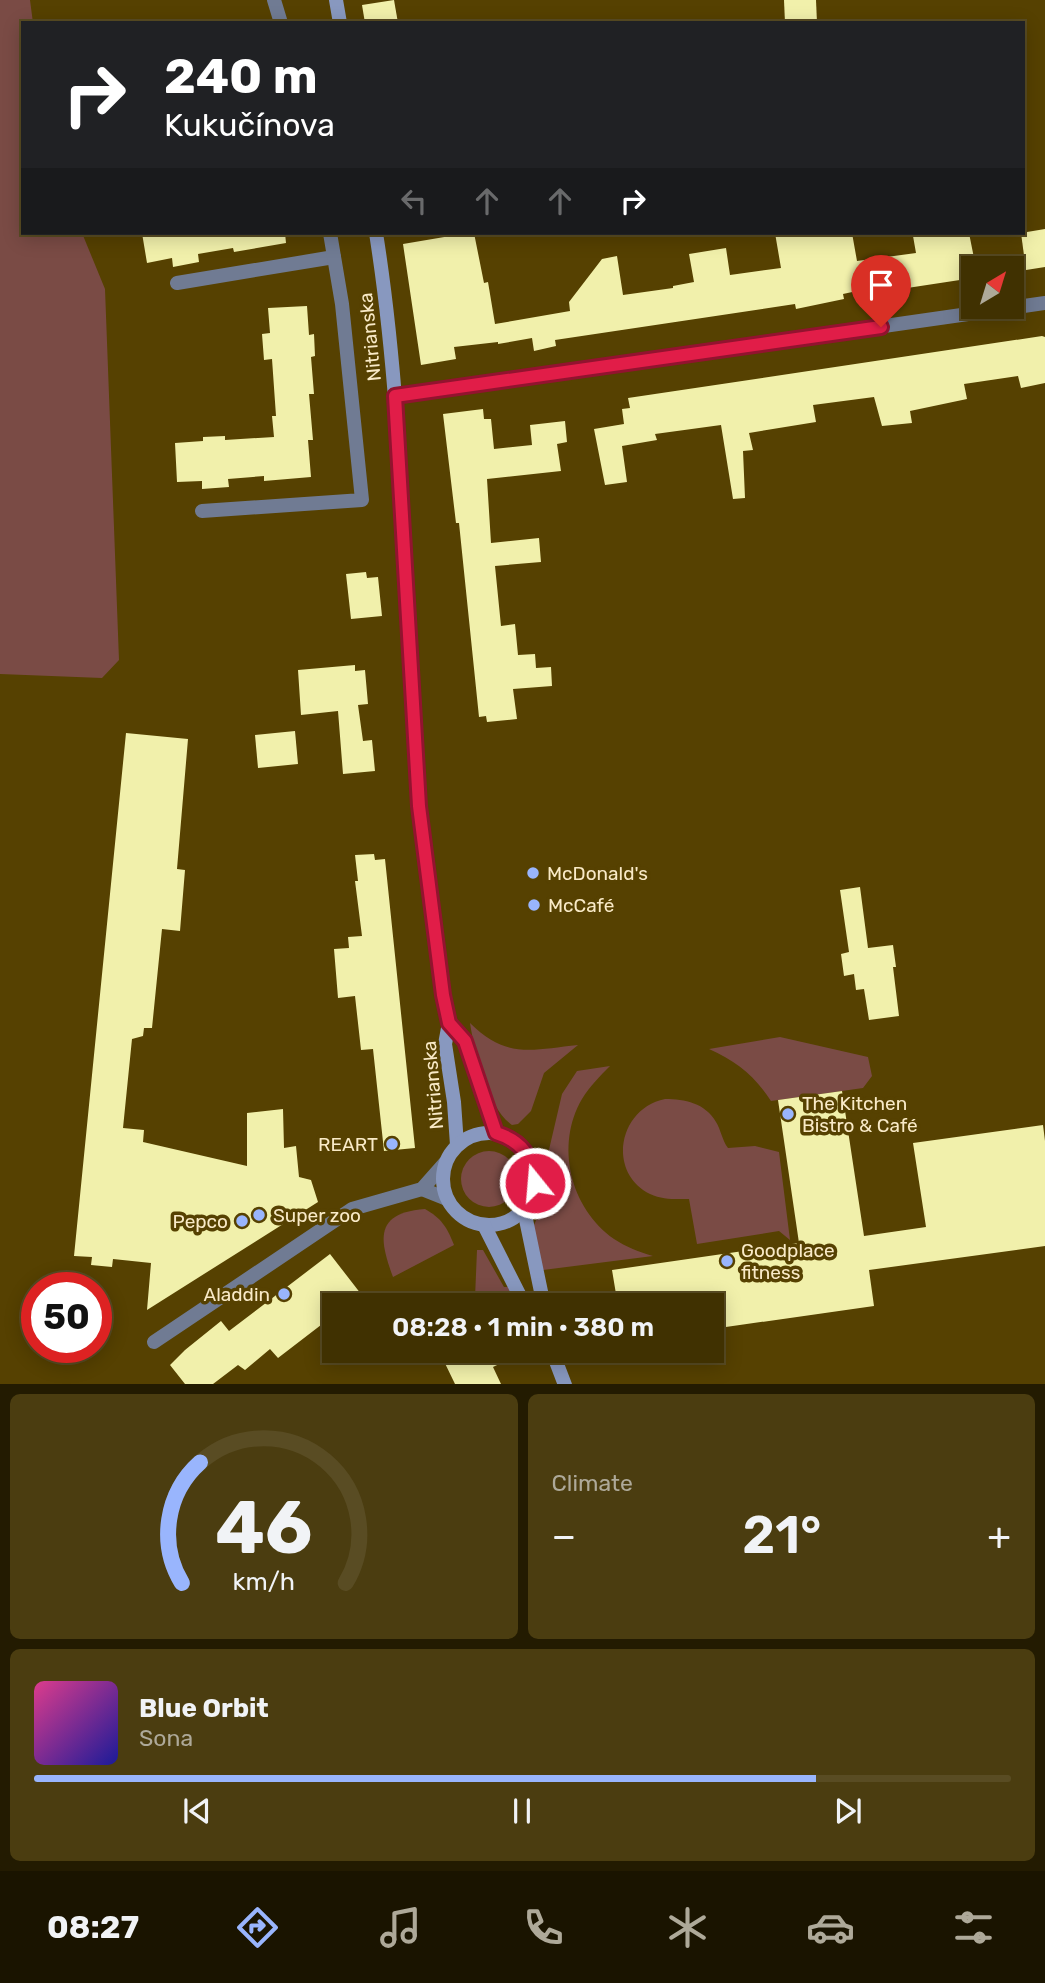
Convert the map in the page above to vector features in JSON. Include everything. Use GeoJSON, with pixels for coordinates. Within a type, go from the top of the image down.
{"type":"FeatureCollection","features":[{"type":"Feature","properties":{"kind":"main road"},"geometry":{"type":"LineString","coordinates":[[336,0],[341,21]]}},
{"type":"Feature","properties":{"kind":"main road","name":"Nitrianska"},"geometry":{"type":"LineString","coordinates":[[376,235],[395,396],[419,806],[443,995],[449,1023],[445,1044],[457,1145]]}},
{"type":"Feature","properties":{"kind":"main road","name":"Nitrianska"},"geometry":{"type":"LineString","coordinates":[[445,1163],[457,1145],[469,1137],[496,1133],[465,1041],[449,1023]]}},
{"type":"Feature","properties":{"kind":"main road"},"geometry":{"type":"LineString","coordinates":[[445,1163],[443,1175],[447,1199],[463,1217],[484,1225],[505,1222],[524,1210],[532,1197],[534,1168],[523,1148],[515,1141],[496,1133]]}},
{"type":"Feature","properties":{"kind":"main road"},"geometry":{"type":"LineString","coordinates":[[524,1210],[541,1293]]}},
{"type":"Feature","properties":{"kind":"main road"},"geometry":{"type":"LineString","coordinates":[[484,1225],[518,1293]]}},
{"type":"Feature","properties":{"kind":"main road"},"geometry":{"type":"LineString","coordinates":[[557,1363],[565,1384]]}},
{"type":"Feature","properties":{"kind":"street"},"geometry":{"type":"LineString","coordinates":[[274,0],[280,21]]}},
{"type":"Feature","properties":{"kind":"street","name":"Nitrianska"},"geometry":{"type":"LineString","coordinates":[[202,511],[362,500],[342,304],[330,235]]}},
{"type":"Feature","properties":{"kind":"street"},"geometry":{"type":"LineString","coordinates":[[177,283],[334,257]]}},
{"type":"Feature","properties":{"kind":"street"},"geometry":{"type":"LineString","coordinates":[[395,396],[1045,303]]}},
{"type":"Feature","properties":{"kind":"street"},"geometry":{"type":"LineString","coordinates":[[154,1342],[352,1209],[422,1189],[445,1163]]}},
{"type":"Feature","properties":{"kind":"street"},"geometry":{"type":"LineString","coordinates":[[422,1189],[447,1199]]}},
{"type":"Feature","properties":{"kind":"shaded area"},"geometry":{"type":"Polygon","coordinates":[[[0,0],[30,0],[33,21],[21,21],[21,235],[83,235],[105,289],[119,660],[102,678],[0,674],[0,0]]]}},
{"type":"Feature","properties":{"kind":"shaded area"},"geometry":{"type":"Polygon","coordinates":[[[470,1023],[495,1042],[508,1047],[533,1050],[578,1045],[544,1073],[531,1111],[518,1124],[512,1125],[503,1117],[489,1093],[470,1023]]]}},
{"type":"Feature","properties":{"kind":"shaded area"},"geometry":{"type":"Polygon","coordinates":[[[780,1037],[868,1057],[872,1076],[863,1088],[771,1101],[744,1070],[709,1049],[780,1037]]]}},
{"type":"Feature","properties":{"kind":"shaded area"},"geometry":{"type":"Polygon","coordinates":[[[610,1066],[585,1094],[574,1117],[569,1136],[571,1175],[577,1193],[599,1226],[623,1244],[653,1256],[543,1270],[531,1232],[549,1190],[548,1154],[562,1094],[577,1071],[610,1066]]]}},
{"type":"Feature","properties":{"kind":"shaded area"},"geometry":{"type":"Polygon","coordinates":[[[665,1099],[687,1101],[706,1110],[716,1122],[728,1148],[755,1146],[779,1152],[790,1240],[779,1231],[697,1244],[689,1199],[660,1197],[650,1194],[636,1184],[627,1171],[623,1157],[628,1127],[649,1105],[665,1099]]]}},
{"type":"Feature","properties":{"kind":"shaded area"},"geometry":{"type":"Polygon","coordinates":[[[489,1151],[509,1159],[517,1179],[509,1199],[489,1207],[469,1199],[461,1179],[469,1159],[489,1151]]]}},
{"type":"Feature","properties":{"kind":"shaded area"},"geometry":{"type":"Polygon","coordinates":[[[425,1209],[443,1224],[454,1245],[393,1277],[385,1250],[385,1230],[389,1222],[397,1216],[425,1209]]]}},
{"type":"Feature","properties":{"kind":"shaded area"},"geometry":{"type":"Polygon","coordinates":[[[477,1250],[483,1250],[504,1287],[508,1287],[511,1293],[475,1293],[477,1250]]]}},
{"type":"Feature","properties":{"kind":"building"},"geometry":{"type":"Polygon","coordinates":[[[394,0],[398,21],[365,21],[362,5],[394,0]]]}},
{"type":"Feature","properties":{"kind":"building"},"geometry":{"type":"Polygon","coordinates":[[[784,0],[816,0],[817,21],[785,21],[784,0]]]}},
{"type":"Feature","properties":{"kind":"building"},"geometry":{"type":"Polygon","coordinates":[[[1045,229],[1045,267],[1026,270],[1021,235],[1025,235],[1025,232],[1045,229]]]}},
{"type":"Feature","properties":{"kind":"building"},"geometry":{"type":"Polygon","coordinates":[[[142,235],[285,235],[286,243],[234,252],[233,248],[198,254],[199,262],[173,267],[172,258],[147,263],[142,235]]]}},
{"type":"Feature","properties":{"kind":"building"},"geometry":{"type":"Polygon","coordinates":[[[456,235],[474,235],[484,283],[488,282],[495,324],[570,311],[569,302],[602,259],[617,256],[623,295],[673,288],[694,282],[689,254],[726,248],[730,275],[781,268],[775,235],[852,235],[857,261],[916,253],[913,236],[969,235],[974,256],[961,256],[961,280],[881,292],[880,286],[843,294],[844,299],[796,309],[795,304],[555,340],[556,346],[534,351],[532,338],[454,347],[456,359],[421,365],[403,244],[456,235]]]}},
{"type":"Feature","properties":{"kind":"building"},"geometry":{"type":"Polygon","coordinates":[[[307,306],[309,335],[314,334],[315,356],[311,357],[314,394],[309,394],[313,440],[308,440],[311,477],[264,481],[264,476],[228,479],[229,487],[202,489],[202,481],[177,482],[175,443],[203,441],[203,437],[225,436],[225,440],[274,437],[272,416],[276,416],[272,359],[264,360],[262,334],[270,333],[268,308],[307,306]]]}},
{"type":"Feature","properties":{"kind":"building"},"geometry":{"type":"Polygon","coordinates":[[[1045,337],[1045,383],[1021,388],[1018,376],[964,384],[967,399],[910,411],[912,423],[882,426],[874,397],[813,405],[816,422],[749,433],[753,450],[743,451],[745,498],[733,499],[721,425],[655,434],[657,440],[622,446],[627,482],[605,485],[594,429],[624,424],[622,409],[630,408],[628,398],[1045,337]]]}},
{"type":"Feature","properties":{"kind":"building"},"geometry":{"type":"Polygon","coordinates":[[[483,409],[484,419],[491,419],[494,449],[532,445],[530,425],[565,421],[567,442],[557,444],[561,471],[487,479],[491,543],[539,538],[541,562],[495,566],[501,626],[515,624],[518,655],[535,654],[536,668],[551,667],[552,686],[513,689],[517,719],[487,722],[486,716],[479,717],[459,523],[456,523],[443,414],[483,409]]]}},
{"type":"Feature","properties":{"kind":"building"},"geometry":{"type":"Polygon","coordinates":[[[366,572],[367,578],[378,577],[382,616],[351,619],[346,574],[366,572]]]}},
{"type":"Feature","properties":{"kind":"building"},"geometry":{"type":"Polygon","coordinates":[[[355,665],[355,671],[365,670],[368,704],[358,705],[363,741],[372,740],[375,771],[343,774],[338,711],[301,715],[298,670],[355,665]]]}},
{"type":"Feature","properties":{"kind":"building"},"geometry":{"type":"Polygon","coordinates":[[[295,731],[298,764],[258,768],[255,735],[295,731]]]}},
{"type":"Feature","properties":{"kind":"building"},"geometry":{"type":"Polygon","coordinates":[[[126,733],[188,739],[177,869],[185,870],[180,931],[162,929],[152,1028],[144,1028],[143,1036],[132,1039],[123,1128],[144,1130],[143,1142],[247,1166],[247,1113],[283,1109],[284,1148],[296,1146],[299,1177],[311,1180],[318,1202],[147,1310],[151,1263],[113,1259],[112,1267],[91,1265],[92,1257],[74,1256],[126,733]]]}},
{"type":"Feature","properties":{"kind":"building"},"geometry":{"type":"Polygon","coordinates":[[[374,854],[375,860],[385,859],[415,1148],[384,1151],[373,1049],[361,1050],[355,996],[338,998],[334,949],[349,948],[348,937],[362,936],[355,881],[358,881],[355,855],[374,854]]]}},
{"type":"Feature","properties":{"kind":"building"},"geometry":{"type":"Polygon","coordinates":[[[860,887],[868,948],[893,945],[899,1016],[869,1020],[864,989],[856,990],[854,974],[844,976],[841,954],[849,952],[840,890],[860,887]]]}},
{"type":"Feature","properties":{"kind":"building"},"geometry":{"type":"Polygon","coordinates":[[[842,1091],[864,1236],[926,1227],[913,1143],[1043,1125],[1045,1246],[869,1270],[874,1306],[724,1327],[724,1293],[616,1293],[612,1270],[799,1243],[778,1100],[842,1091]]]}},
{"type":"Feature","properties":{"kind":"building"},"geometry":{"type":"Polygon","coordinates":[[[330,1254],[360,1293],[322,1293],[322,1324],[278,1358],[270,1349],[245,1370],[238,1365],[213,1384],[185,1384],[170,1365],[221,1321],[229,1331],[330,1254]]]}},
{"type":"Feature","properties":{"kind":"building"},"geometry":{"type":"Polygon","coordinates":[[[445,1363],[501,1363],[493,1367],[501,1384],[455,1384],[445,1363]]]}},
{"type":"Feature","properties":{"kind":"place","name":"McDonald's"},"geometry":{"type":"Point","coordinates":[533,873]}},
{"type":"Feature","properties":{"kind":"place","name":"McCafé"},"geometry":{"type":"Point","coordinates":[534,905]}},
{"type":"Feature","properties":{"kind":"place","name":"The Kitchen Bistro & Café"},"geometry":{"type":"Point","coordinates":[788,1114]}},
{"type":"Feature","properties":{"kind":"place","name":"REART"},"geometry":{"type":"Point","coordinates":[392,1144]}},
{"type":"Feature","properties":{"kind":"place","name":"Super zoo"},"geometry":{"type":"Point","coordinates":[259,1215]}},
{"type":"Feature","properties":{"kind":"place","name":"Pepco"},"geometry":{"type":"Point","coordinates":[242,1221]}},
{"type":"Feature","properties":{"kind":"place","name":"Goodplace fitness"},"geometry":{"type":"Point","coordinates":[727,1261]}},
{"type":"Feature","properties":{"kind":"place","name":"Aladdin"},"geometry":{"type":"Point","coordinates":[284,1294]}},
{"type":"Feature","properties":{"kind":"route"},"geometry":{"type":"LineString","coordinates":[[535,1183],[534,1168],[523,1148],[515,1141],[496,1133],[465,1041],[449,1023],[443,995],[419,806],[395,396],[881,327]]}}]}
